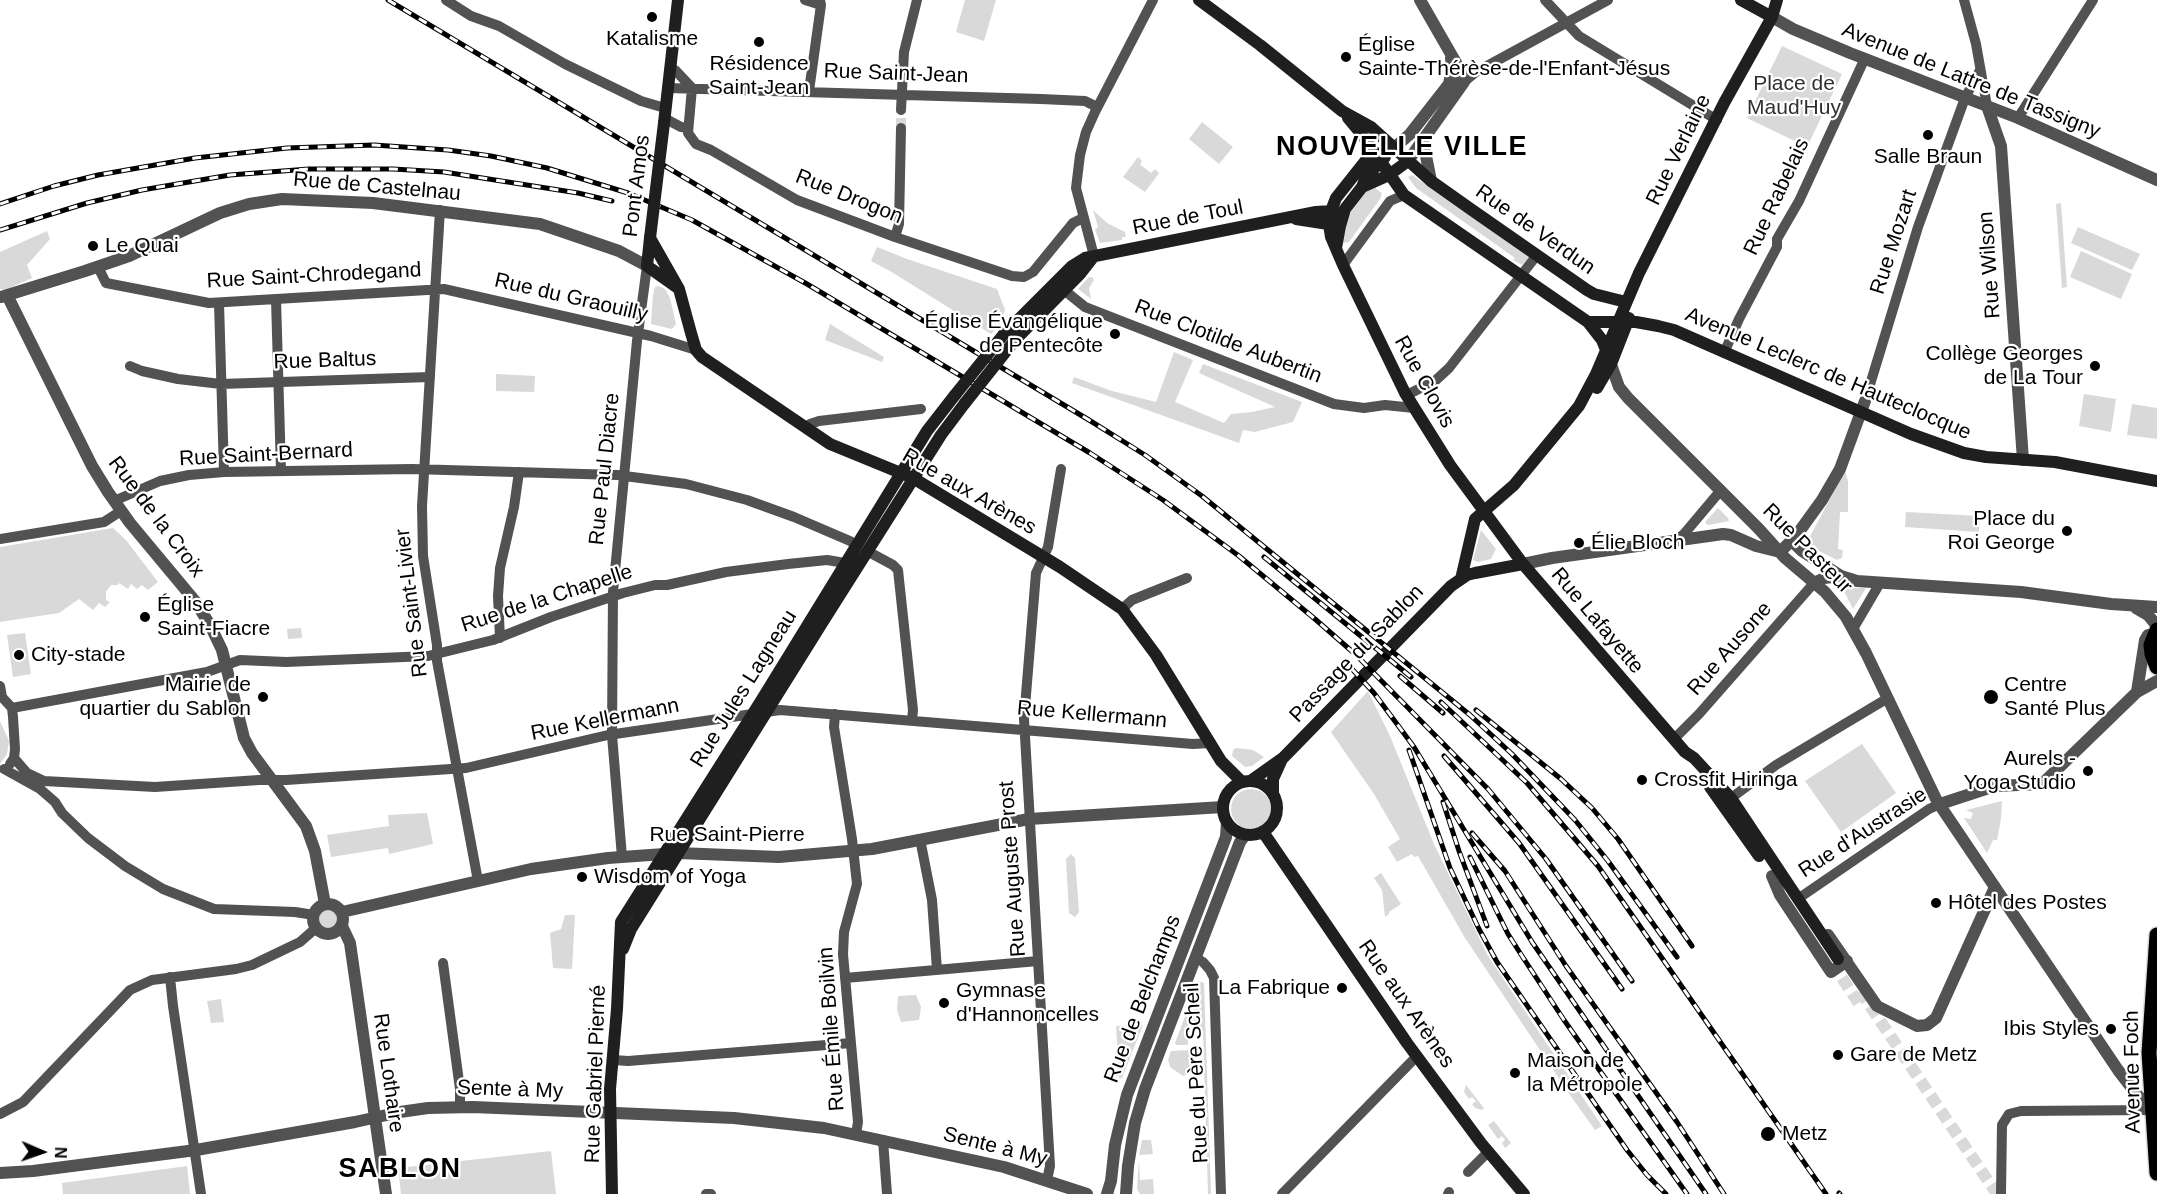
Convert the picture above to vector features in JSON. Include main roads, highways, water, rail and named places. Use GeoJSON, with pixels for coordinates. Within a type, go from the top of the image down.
{"type":"FeatureCollection","features":[{"type":"Feature","properties":{"kind":"main road","name":"Pont Amos"},"geometry":{"type":"LineString","coordinates":[[648,260],[678,0]]}},
{"type":"Feature","properties":{"kind":"main road","name":"Rue de Verdun"},"geometry":{"type":"LineString","coordinates":[[1199,0],[1260,45],[1342,111],[1371,127],[1431,181],[1594,294],[1626,302]]}},
{"type":"Feature","properties":{"kind":"main road"},"geometry":{"type":"LineString","coordinates":[[1741,0],[1772,17]]}},
{"type":"Feature","properties":{"kind":"main road","name":"Rue Verlaine"},"geometry":{"type":"LineString","coordinates":[[1626,302],[1724,103],[1772,17],[1777,0]]}},
{"type":"Feature","properties":{"kind":"main road","name":"Rue de Verdun"},"geometry":{"type":"LineString","coordinates":[[1342,111],[1404,195],[1588,322],[1602,340],[1606,350]]}},
{"type":"Feature","properties":{"kind":"main road"},"geometry":{"type":"LineString","coordinates":[[1336,219],[1362,187],[1378,159],[1394,148]]}},
{"type":"Feature","properties":{"kind":"main road"},"geometry":{"type":"LineString","coordinates":[[1336,219],[1336,198],[1367,159],[1378,159]]}},
{"type":"Feature","properties":{"kind":"main road"},"geometry":{"type":"LineString","coordinates":[[1362,187],[1389,175],[1408,161]]}},
{"type":"Feature","properties":{"kind":"main road","name":"Rue de Toul"},"geometry":{"type":"LineString","coordinates":[[960,399],[1010,337],[1060,286],[1094,256],[1289,219],[1299,215],[1336,219]]}},
{"type":"Feature","properties":{"kind":"main road","name":"Rue Clovis"},"geometry":{"type":"LineString","coordinates":[[1336,219],[1336,249],[1406,394],[1450,465],[1483,512]]}},
{"type":"Feature","properties":{"kind":"main road"},"geometry":{"type":"LineString","coordinates":[[650,238],[679,289]]}},
{"type":"Feature","properties":{"kind":"main road"},"geometry":{"type":"LineString","coordinates":[[648,260],[667,265]]}},
{"type":"Feature","properties":{"kind":"main road"},"geometry":{"type":"LineString","coordinates":[[648,260],[679,289]]}},
{"type":"Feature","properties":{"kind":"main road","name":"Rue aux Arènes"},"geometry":{"type":"LineString","coordinates":[[679,289],[696,350],[726,375],[835,447],[913,478],[1044,557],[1122,609],[1156,655],[1211,743],[1221,761],[1230,789]]}},
{"type":"Feature","properties":{"kind":"main road"},"geometry":{"type":"LineString","coordinates":[[1461,579],[1475,519],[1514,485],[1579,406],[1606,350],[1629,312],[1626,302]]}},
{"type":"Feature","properties":{"kind":"main road"},"geometry":{"type":"LineString","coordinates":[[1588,322],[1623,322]]}},
{"type":"Feature","properties":{"kind":"main road"},"geometry":{"type":"LineString","coordinates":[[1597,388],[1611,364],[1623,322]]}},
{"type":"Feature","properties":{"kind":"main road","name":"Avenue Leclerc de Hauteclocque"},"geometry":{"type":"LineString","coordinates":[[1623,322],[1674,330],[1863,407],[1911,434],[1964,453],[1986,457],[2055,462],[2157,481]]}},
{"type":"Feature","properties":{"kind":"main road"},"geometry":{"type":"LineString","coordinates":[[862,548],[901,472],[927,431],[960,399]]}},
{"type":"Feature","properties":{"kind":"main road"},"geometry":{"type":"LineString","coordinates":[[862,548],[913,478],[943,432],[960,399]]}},
{"type":"Feature","properties":{"kind":"main road","name":"Rue Lafayette"},"geometry":{"type":"LineString","coordinates":[[1483,512],[1523,564],[1685,752],[1689,762],[1725,798],[1750,826],[1837,964],[1772,876],[1725,798]]}},
{"type":"Feature","properties":{"kind":"main road","name":"Rue Jules Lagneau"},"geometry":{"type":"LineString","coordinates":[[663,854],[846,563],[862,548]]}},
{"type":"Feature","properties":{"kind":"main road","name":"Rue Jules Lagneau"},"geometry":{"type":"LineString","coordinates":[[678,853],[767,711],[862,548]]}},
{"type":"Feature","properties":{"kind":"main road","name":"Passage du Sablon"},"geometry":{"type":"LineString","coordinates":[[1247,781],[1283,758],[1445,591],[1474,573],[1523,564]]}},
{"type":"Feature","properties":{"kind":"main road"},"geometry":{"type":"LineString","coordinates":[[2157,628],[2151,645],[2157,667]]}},
{"type":"Feature","properties":{"kind":"main road","name":"Passage du Sablon"},"geometry":{"type":"LineString","coordinates":[[1273,792],[1273,779],[1283,758]]}},
{"type":"Feature","properties":{"kind":"main road","name":"Rue aux Arènes"},"geometry":{"type":"LineString","coordinates":[[1221,761],[1247,781]]}},
{"type":"Feature","properties":{"kind":"main road"},"geometry":{"type":"LineString","coordinates":[[1247,781],[1260,782],[1273,792],[1278,807],[1274,822],[1263,832],[1245,835],[1227,822],[1223,807],[1226,794],[1230,789],[1247,781]]}},
{"type":"Feature","properties":{"kind":"main road","name":"Rue aux Arènes"},"geometry":{"type":"LineString","coordinates":[[1263,832],[1417,1056],[1518,1192]]}},
{"type":"Feature","properties":{"kind":"main road","name":"Rue Gabriel Pierné"},"geometry":{"type":"LineString","coordinates":[[620,955],[631,929],[678,853]]}},
{"type":"Feature","properties":{"kind":"main road","name":"Rue Gabriel Pierné"},"geometry":{"type":"LineString","coordinates":[[612,1194],[610,1112],[621,922],[663,854]]}},
{"type":"Feature","properties":{"kind":"main road","name":"Avenue Foch"},"geometry":{"type":"LineString","coordinates":[[2157,935],[2153,1035],[2149,1053],[2156,1110],[2157,1173]]}},
{"type":"Feature","properties":{"kind":"tunnel"},"geometry":{"type":"LineString","coordinates":[[901,110],[901,128]]}},
{"type":"Feature","properties":{"kind":"tunnel"},"geometry":{"type":"LineString","coordinates":[[1832,963],[1860,1005]]}},
{"type":"Feature","properties":{"kind":"tunnel"},"geometry":{"type":"LineString","coordinates":[[1860,991],[1997,1194]]}},
{"type":"Feature","properties":{"kind":"railway"},"geometry":{"type":"LineString","coordinates":[[388,0],[1089,420],[1145,455],[1202,496],[1470,715],[1512,754],[1575,820],[1608,861],[1677,957]]}},
{"type":"Feature","properties":{"kind":"railway"},"geometry":{"type":"LineString","coordinates":[[0,204],[54,186],[98,175],[195,158],[287,148],[374,145],[448,150],[547,168],[628,193],[692,220],[807,284],[1090,453],[1163,500],[1239,556],[1355,654],[1488,789],[1546,859],[1632,981]]}},
{"type":"Feature","properties":{"kind":"railway"},"geometry":{"type":"LineString","coordinates":[[0,230],[87,203],[142,190],[230,175],[309,169],[393,169],[444,172],[578,193],[612,201]]}},
{"type":"Feature","properties":{"kind":"railway"},"geometry":{"type":"LineString","coordinates":[[1264,557],[1411,677]]}},
{"type":"Feature","properties":{"kind":"railway"},"geometry":{"type":"LineString","coordinates":[[1352,669],[1374,693],[1414,747],[1532,942],[1706,1194]]}},
{"type":"Feature","properties":{"kind":"railway"},"geometry":{"type":"LineString","coordinates":[[1400,676],[1443,713]]}},
{"type":"Feature","properties":{"kind":"railway"},"geometry":{"type":"LineString","coordinates":[[1441,702],[1527,783],[1598,866],[1826,1194]]}},
{"type":"Feature","properties":{"kind":"railway"},"geometry":{"type":"LineString","coordinates":[[1476,710],[1561,779],[1592,808],[1618,839],[1692,946]]}},
{"type":"Feature","properties":{"kind":"railway"},"geometry":{"type":"LineString","coordinates":[[1409,750],[1450,868],[1497,962],[1627,1150],[1666,1194]]}},
{"type":"Feature","properties":{"kind":"railway"},"geometry":{"type":"LineString","coordinates":[[1444,756],[1519,843],[1622,989]]}},
{"type":"Feature","properties":{"kind":"railway"},"geometry":{"type":"LineString","coordinates":[[1443,802],[1487,926]]}},
{"type":"Feature","properties":{"kind":"railway"},"geometry":{"type":"LineString","coordinates":[[1472,833],[1505,871],[1566,966],[1677,1122],[1724,1194]]}},
{"type":"Feature","properties":{"kind":"railway"},"geometry":{"type":"LineString","coordinates":[[1470,857],[1508,934],[1522,956],[1564,1020],[1687,1194]]}},
{"type":"Feature","properties":{"kind":"place","name":"Katalisme"},"geometry":{"type":"Point","coordinates":[652,17]}},
{"type":"Feature","properties":{"kind":"place","name":"Résidence Saint-Jean"},"geometry":{"type":"Point","coordinates":[759,42]}},
{"type":"Feature","properties":{"kind":"place","name":"Église Sainte-Thérèse-de-l'Enfant-Jésus"},"geometry":{"type":"Point","coordinates":[1346,57]}},
{"type":"Feature","properties":{"kind":"place","name":"Salle Braun"},"geometry":{"type":"Point","coordinates":[1928,135]}},
{"type":"Feature","properties":{"kind":"place","name":"Le Quai"},"geometry":{"type":"Point","coordinates":[93,246]}},
{"type":"Feature","properties":{"kind":"place","name":"Église Évangélique de Pentecôte"},"geometry":{"type":"Point","coordinates":[1115,334]}},
{"type":"Feature","properties":{"kind":"place","name":"Collège Georges de La Tour"},"geometry":{"type":"Point","coordinates":[2095,366]}},
{"type":"Feature","properties":{"kind":"place","name":"Place du Roi George"},"geometry":{"type":"Point","coordinates":[2067,531]}},
{"type":"Feature","properties":{"kind":"place","name":"Élie Bloch"},"geometry":{"type":"Point","coordinates":[1579,543]}},
{"type":"Feature","properties":{"kind":"place","name":"Église Saint-Fiacre"},"geometry":{"type":"Point","coordinates":[145,617]}},
{"type":"Feature","properties":{"kind":"place","name":"City-stade"},"geometry":{"type":"Point","coordinates":[19,655]}},
{"type":"Feature","properties":{"kind":"place","name":"Mairie de quartier du Sablon"},"geometry":{"type":"Point","coordinates":[263,697]}},
{"type":"Feature","properties":{"kind":"place","name":"Centre Santé Plus"},"geometry":{"type":"Point","coordinates":[1991,697]}},
{"type":"Feature","properties":{"kind":"place","name":"Aurels - Yoga Studio"},"geometry":{"type":"Point","coordinates":[2088,771]}},
{"type":"Feature","properties":{"kind":"place","name":"Crossfit Hiringa"},"geometry":{"type":"Point","coordinates":[1642,780]}},
{"type":"Feature","properties":{"kind":"place","name":"Wisdom of Yoga"},"geometry":{"type":"Point","coordinates":[582,877]}},
{"type":"Feature","properties":{"kind":"place","name":"Hôtel des Postes"},"geometry":{"type":"Point","coordinates":[1936,903]}},
{"type":"Feature","properties":{"kind":"place","name":"La Fabrique"},"geometry":{"type":"Point","coordinates":[1342,988]}},
{"type":"Feature","properties":{"kind":"place","name":"Gymnase d'Hannoncelles"},"geometry":{"type":"Point","coordinates":[944,1003]}},
{"type":"Feature","properties":{"kind":"place","name":"Ibis Styles"},"geometry":{"type":"Point","coordinates":[2111,1029]}},
{"type":"Feature","properties":{"kind":"place","name":"Gare de Metz"},"geometry":{"type":"Point","coordinates":[1838,1055]}},
{"type":"Feature","properties":{"kind":"place","name":"Maison de la Métropole"},"geometry":{"type":"Point","coordinates":[1515,1073]}},
{"type":"Feature","properties":{"kind":"place","name":"Metz"},"geometry":{"type":"Point","coordinates":[1768,1134]}},
{"type":"Feature","properties":{"kind":"district","name":"NOUVELLE VILLE"},"geometry":{"type":"Point","coordinates":[1402,148]}},
{"type":"Feature","properties":{"kind":"district","name":"SABLON"},"geometry":{"type":"Point","coordinates":[400,1170]}},
{"type":"Feature","properties":{"kind":"park label","name":"Place de Maud'Huy"},"geometry":{"type":"Point","coordinates":[1794,96]}}]}
